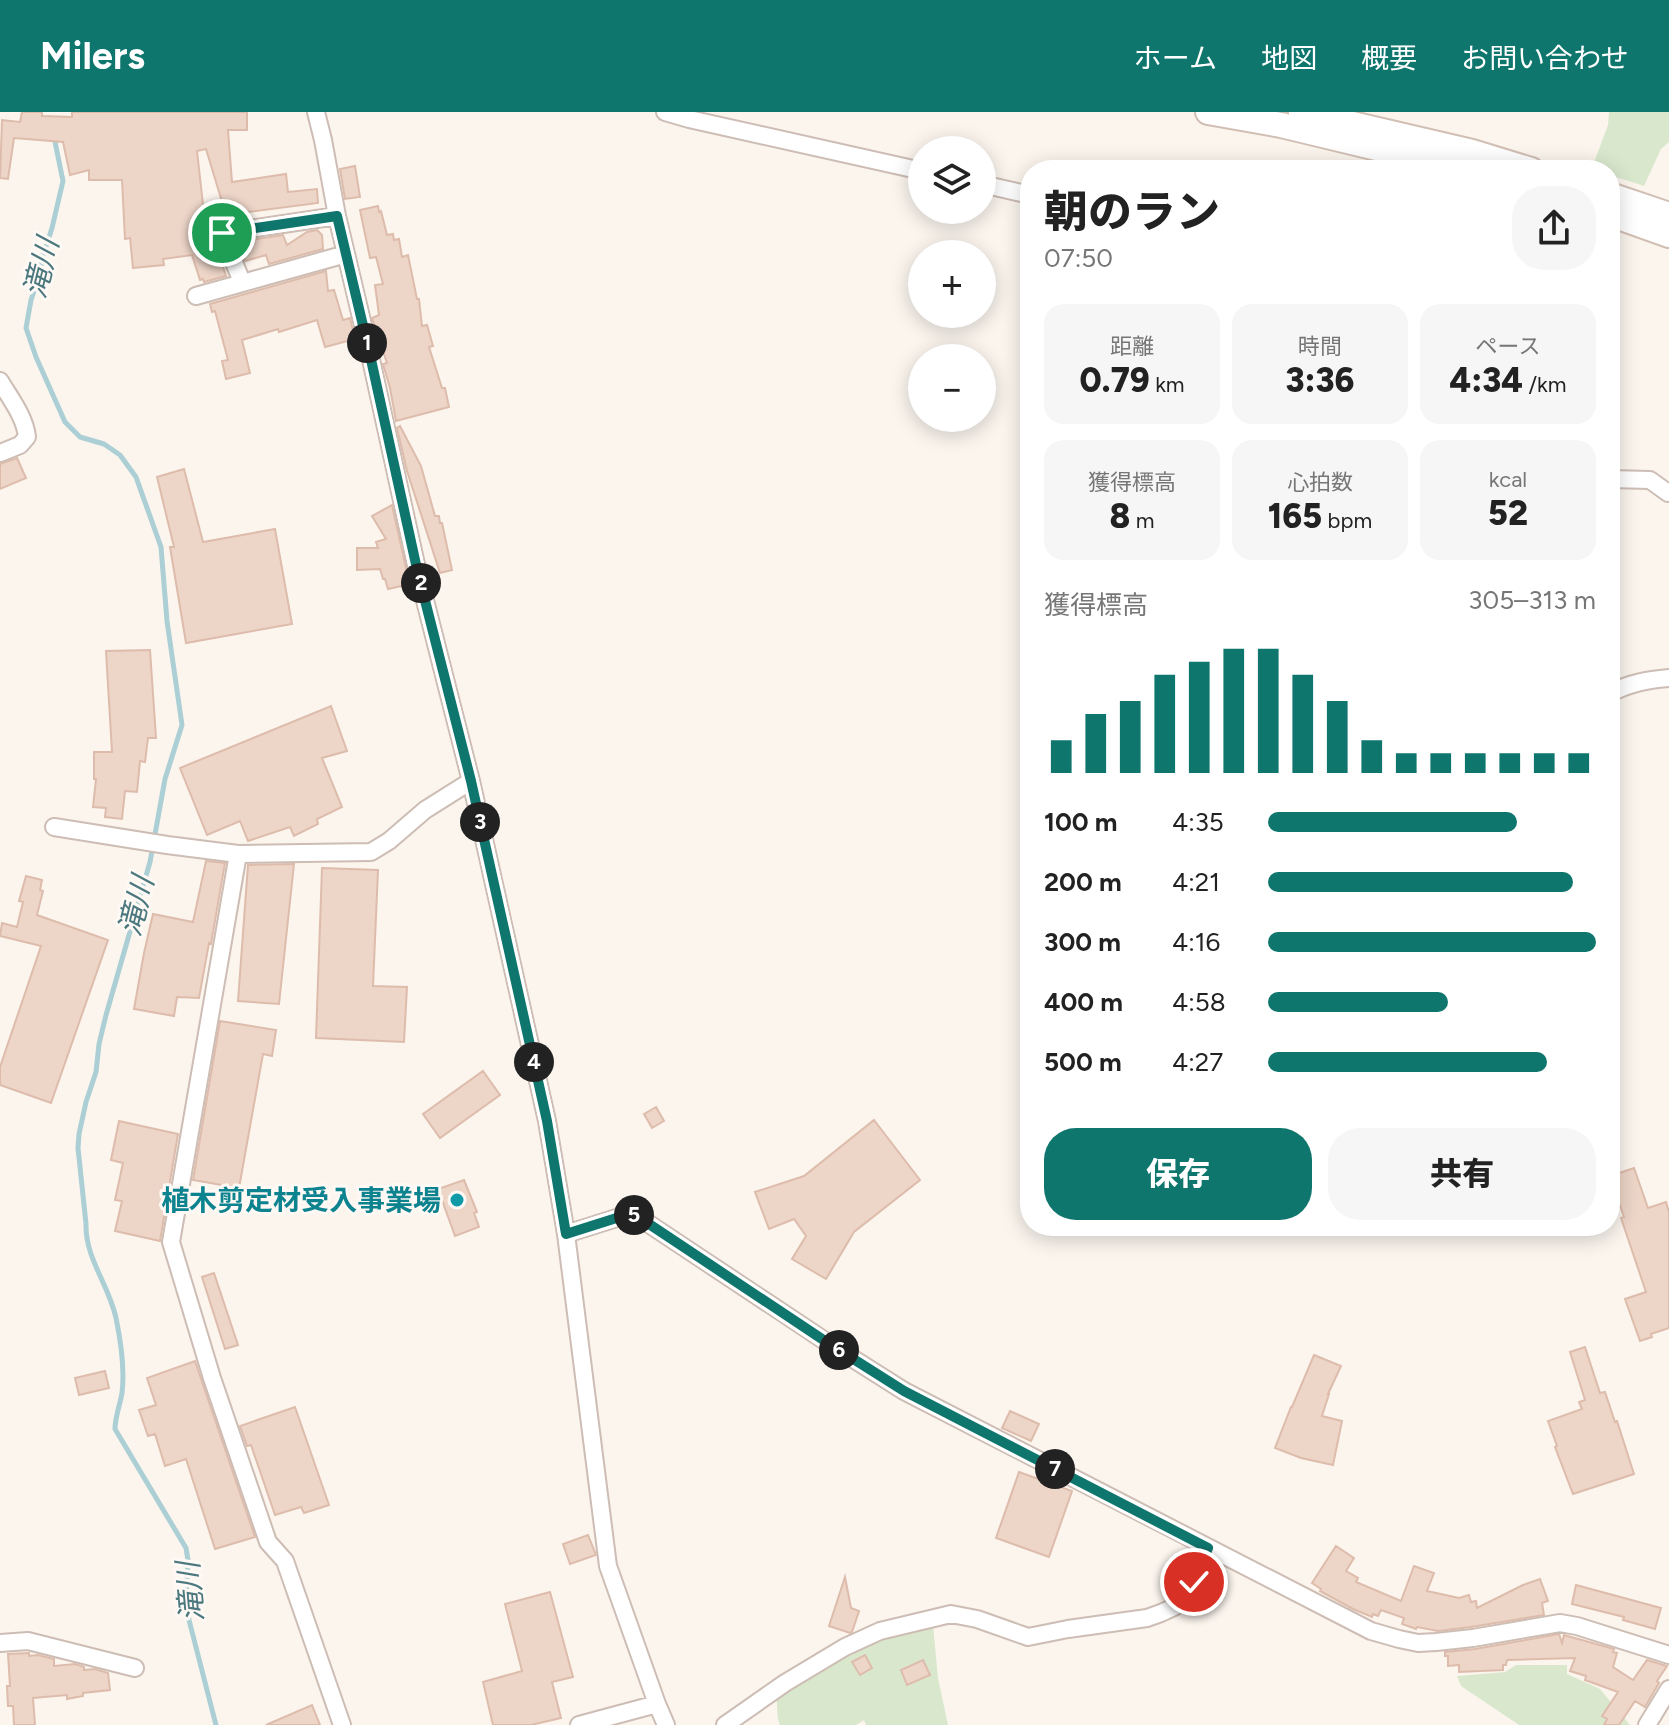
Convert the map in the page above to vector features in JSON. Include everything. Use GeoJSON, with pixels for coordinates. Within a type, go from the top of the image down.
{"type":"FeatureCollection","features":[{"type":"Feature","properties":{"kind":"main road"},"geometry":{"type":"LineString","coordinates":[[1208,112],[1281,125],[1426,160]]}},
{"type":"Feature","properties":{"kind":"main road"},"geometry":{"type":"LineString","coordinates":[[1301,112],[1498,160]]}},
{"type":"Feature","properties":{"kind":"main road"},"geometry":{"type":"LineString","coordinates":[[1620,198],[1669,215]]}},
{"type":"Feature","properties":{"kind":"main road"},"geometry":{"type":"LineString","coordinates":[[1620,218],[1669,235]]}},
{"type":"Feature","properties":{"kind":"street"},"geometry":{"type":"LineString","coordinates":[[316,112],[417,569],[471,781],[547,1121],[566,1234],[608,1566],[666,1725]]}},
{"type":"Feature","properties":{"kind":"street"},"geometry":{"type":"LineString","coordinates":[[665,112],[908,168]]}},
{"type":"Feature","properties":{"kind":"street"},"geometry":{"type":"LineString","coordinates":[[996,187],[1020,193]]}},
{"type":"Feature","properties":{"kind":"street"},"geometry":{"type":"LineString","coordinates":[[242,282],[222,233],[337,216]]}},
{"type":"Feature","properties":{"kind":"street"},"geometry":{"type":"LineString","coordinates":[[196,296],[346,254]]}},
{"type":"Feature","properties":{"kind":"street"},"geometry":{"type":"LineString","coordinates":[[0,381],[22,419],[27,437],[20,445],[0,453]]}},
{"type":"Feature","properties":{"kind":"street"},"geometry":{"type":"LineString","coordinates":[[1620,479],[1650,480],[1668,493]]}},
{"type":"Feature","properties":{"kind":"street"},"geometry":{"type":"LineString","coordinates":[[1620,688],[1650,679],[1669,678]]}},
{"type":"Feature","properties":{"kind":"street"},"geometry":{"type":"LineString","coordinates":[[54,827],[238,854],[371,852],[425,810],[471,781]]}},
{"type":"Feature","properties":{"kind":"street"},"geometry":{"type":"LineString","coordinates":[[238,854],[171,1242],[212,1378],[268,1542],[285,1561],[342,1725]]}},
{"type":"Feature","properties":{"kind":"street"},"geometry":{"type":"LineString","coordinates":[[566,1234],[626,1215],[637,1216],[904,1391],[1371,1631],[1418,1643],[1473,1638],[1560,1623],[1669,1655]]}},
{"type":"Feature","properties":{"kind":"street"},"geometry":{"type":"LineString","coordinates":[[725,1725],[785,1683],[845,1647],[891,1629],[951,1614],[977,1619],[1028,1637],[1161,1613],[1186,1597],[1208,1548]]}},
{"type":"Feature","properties":{"kind":"street"},"geometry":{"type":"LineString","coordinates":[[0,1643],[28,1641],[135,1668]]}},
{"type":"Feature","properties":{"kind":"street"},"geometry":{"type":"LineString","coordinates":[[1647,1725],[1669,1689]]}},
{"type":"Feature","properties":{"kind":"street"},"geometry":{"type":"LineString","coordinates":[[579,1725],[657,1704]]}},
{"type":"Feature","properties":{"kind":"green space"},"geometry":{"type":"Polygon","coordinates":[[[1609,112],[1669,112],[1669,142],[1661,149],[1644,186],[1620,178],[1620,160],[1595,160],[1608,125],[1609,112]]]}},
{"type":"Feature","properties":{"kind":"green space"},"geometry":{"type":"Polygon","coordinates":[[[933,1625],[938,1678],[948,1725],[866,1725],[864,1720],[856,1725],[780,1725],[776,1696],[852,1650],[889,1636],[933,1625]]]}},
{"type":"Feature","properties":{"kind":"green space"},"geometry":{"type":"Polygon","coordinates":[[[1516,1665],[1567,1665],[1567,1674],[1600,1689],[1630,1725],[1519,1725],[1461,1686],[1457,1676],[1505,1672],[1516,1665]]]}},
{"type":"Feature","properties":{"kind":"building"},"geometry":{"type":"Polygon","coordinates":[[[22,112],[72,117],[72,112],[247,112],[247,130],[228,130],[232,182],[286,174],[288,192],[317,189],[318,203],[226,215],[206,149],[197,151],[209,258],[219,255],[226,276],[204,282],[200,280],[192,255],[163,259],[164,265],[133,268],[130,238],[125,239],[122,180],[89,180],[89,170],[70,175],[63,142],[14,138],[8,179],[0,178],[2,120],[20,122],[22,112]]]}},
{"type":"Feature","properties":{"kind":"building"},"geometry":{"type":"Polygon","coordinates":[[[355,166],[360,197],[345,199],[340,169],[355,166]]]}},
{"type":"Feature","properties":{"kind":"building"},"geometry":{"type":"Polygon","coordinates":[[[378,206],[387,235],[393,234],[394,240],[399,239],[402,257],[408,255],[422,326],[427,325],[433,346],[429,347],[449,407],[396,421],[383,364],[387,363],[372,318],[379,315],[375,285],[383,284],[376,257],[370,258],[360,210],[378,206]]]}},
{"type":"Feature","properties":{"kind":"building"},"geometry":{"type":"Polygon","coordinates":[[[317,230],[322,235],[323,249],[269,264],[266,255],[245,261],[237,242],[283,235],[287,245],[307,232],[317,230]]]}},
{"type":"Feature","properties":{"kind":"building"},"geometry":{"type":"Polygon","coordinates":[[[326,271],[328,291],[334,290],[343,320],[350,318],[355,339],[325,347],[317,320],[242,340],[250,373],[226,379],[222,361],[228,360],[215,311],[212,312],[210,304],[326,271]]]}},
{"type":"Feature","properties":{"kind":"building"},"geometry":{"type":"Polygon","coordinates":[[[400,426],[421,466],[435,516],[439,516],[442,523],[452,570],[440,573],[407,471],[397,428],[400,426]]]}},
{"type":"Feature","properties":{"kind":"building"},"geometry":{"type":"Polygon","coordinates":[[[17,458],[26,478],[0,489],[0,464],[17,458]]]}},
{"type":"Feature","properties":{"kind":"building"},"geometry":{"type":"Polygon","coordinates":[[[184,469],[203,542],[275,529],[292,624],[186,643],[170,547],[174,547],[157,477],[184,469]]]}},
{"type":"Feature","properties":{"kind":"building"},"geometry":{"type":"Polygon","coordinates":[[[392,505],[408,577],[404,578],[406,585],[388,589],[380,569],[357,570],[357,548],[378,548],[376,542],[386,539],[372,516],[392,505]]]}},
{"type":"Feature","properties":{"kind":"building"},"geometry":{"type":"Polygon","coordinates":[[[150,650],[156,738],[148,738],[145,762],[140,761],[137,792],[125,791],[122,819],[105,817],[106,808],[93,807],[96,779],[94,752],[112,752],[106,651],[150,650]]]}},
{"type":"Feature","properties":{"kind":"building"},"geometry":{"type":"Polygon","coordinates":[[[331,706],[347,751],[322,758],[342,807],[317,819],[318,824],[294,836],[290,827],[248,841],[240,821],[207,835],[180,768],[331,706]]]}},
{"type":"Feature","properties":{"kind":"building"},"geometry":{"type":"Polygon","coordinates":[[[206,861],[225,863],[199,998],[177,997],[174,1016],[134,1009],[153,914],[193,922],[206,861]]]}},
{"type":"Feature","properties":{"kind":"building"},"geometry":{"type":"Polygon","coordinates":[[[294,864],[279,1004],[238,1001],[248,865],[294,864]]]}},
{"type":"Feature","properties":{"kind":"building"},"geometry":{"type":"Polygon","coordinates":[[[322,868],[378,870],[373,986],[407,987],[404,1042],[316,1038],[322,868]]]}},
{"type":"Feature","properties":{"kind":"building"},"geometry":{"type":"Polygon","coordinates":[[[26,876],[42,880],[40,890],[43,891],[37,915],[108,940],[51,1103],[0,1085],[0,1067],[41,946],[0,936],[2,923],[17,927],[23,902],[19,901],[26,876]]]}},
{"type":"Feature","properties":{"kind":"building"},"geometry":{"type":"Polygon","coordinates":[[[220,1021],[276,1030],[272,1056],[263,1054],[239,1188],[193,1180],[220,1021]]]}},
{"type":"Feature","properties":{"kind":"building"},"geometry":{"type":"Polygon","coordinates":[[[483,1071],[500,1095],[440,1138],[423,1114],[483,1071]]]}},
{"type":"Feature","properties":{"kind":"building"},"geometry":{"type":"Polygon","coordinates":[[[656,1107],[664,1121],[652,1128],[644,1114],[656,1107]]]}},
{"type":"Feature","properties":{"kind":"building"},"geometry":{"type":"Polygon","coordinates":[[[874,1120],[920,1180],[854,1232],[826,1279],[792,1259],[806,1236],[794,1219],[769,1229],[755,1192],[804,1176],[874,1120]]]}},
{"type":"Feature","properties":{"kind":"building"},"geometry":{"type":"Polygon","coordinates":[[[119,1121],[178,1134],[160,1241],[115,1231],[122,1201],[115,1200],[123,1163],[111,1160],[119,1121]]]}},
{"type":"Feature","properties":{"kind":"building"},"geometry":{"type":"Polygon","coordinates":[[[1634,1168],[1648,1208],[1666,1202],[1669,1212],[1669,1328],[1640,1341],[1625,1299],[1646,1292],[1621,1218],[1624,1217],[1620,1205],[1620,1173],[1634,1168]]]}},
{"type":"Feature","properties":{"kind":"building","name":"植木剪定材受入事業場"},"geometry":{"type":"Polygon","coordinates":[[[464,1180],[477,1212],[474,1213],[479,1227],[455,1236],[438,1189],[464,1180]]]}},
{"type":"Feature","properties":{"kind":"building"},"geometry":{"type":"Polygon","coordinates":[[[214,1273],[238,1345],[225,1349],[202,1277],[214,1273]]]}},
{"type":"Feature","properties":{"kind":"building"},"geometry":{"type":"Polygon","coordinates":[[[1585,1347],[1600,1393],[1605,1392],[1617,1421],[1634,1474],[1573,1494],[1548,1421],[1582,1409],[1579,1402],[1585,1400],[1570,1352],[1585,1347]]]}},
{"type":"Feature","properties":{"kind":"building"},"geometry":{"type":"Polygon","coordinates":[[[1314,1355],[1341,1366],[1322,1416],[1342,1421],[1333,1465],[1275,1448],[1314,1355]]]}},
{"type":"Feature","properties":{"kind":"building"},"geometry":{"type":"Polygon","coordinates":[[[195,1361],[255,1537],[215,1549],[186,1459],[165,1466],[155,1434],[148,1436],[139,1410],[156,1405],[147,1378],[195,1361]]]}},
{"type":"Feature","properties":{"kind":"building"},"geometry":{"type":"Polygon","coordinates":[[[105,1371],[109,1388],[79,1395],[75,1378],[105,1371]]]}},
{"type":"Feature","properties":{"kind":"building"},"geometry":{"type":"Polygon","coordinates":[[[295,1407],[329,1505],[304,1513],[301,1507],[275,1515],[251,1445],[247,1446],[240,1426],[295,1407]]]}},
{"type":"Feature","properties":{"kind":"building"},"geometry":{"type":"Polygon","coordinates":[[[1010,1411],[1039,1424],[1031,1441],[1002,1428],[1010,1411]]]}},
{"type":"Feature","properties":{"kind":"building"},"geometry":{"type":"Polygon","coordinates":[[[1019,1472],[1072,1491],[1049,1557],[996,1538],[1019,1472]]]}},
{"type":"Feature","properties":{"kind":"building"},"geometry":{"type":"Polygon","coordinates":[[[588,1535],[596,1555],[570,1564],[563,1544],[588,1535]]]}},
{"type":"Feature","properties":{"kind":"building"},"geometry":{"type":"Polygon","coordinates":[[[1336,1546],[1354,1558],[1346,1571],[1358,1578],[1356,1582],[1401,1601],[1414,1566],[1434,1573],[1427,1591],[1459,1598],[1469,1595],[1471,1602],[1476,1601],[1477,1608],[1540,1579],[1548,1601],[1542,1603],[1544,1615],[1438,1631],[1402,1624],[1404,1618],[1381,1610],[1378,1616],[1373,1614],[1372,1617],[1320,1591],[1312,1583],[1336,1546]]]}},
{"type":"Feature","properties":{"kind":"building"},"geometry":{"type":"Polygon","coordinates":[[[845,1577],[851,1608],[859,1611],[850,1633],[829,1626],[845,1577]]]}},
{"type":"Feature","properties":{"kind":"building"},"geometry":{"type":"Polygon","coordinates":[[[1576,1585],[1661,1608],[1655,1629],[1623,1620],[1624,1617],[1572,1604],[1576,1585]]]}},
{"type":"Feature","properties":{"kind":"building"},"geometry":{"type":"Polygon","coordinates":[[[550,1592],[573,1677],[552,1682],[561,1718],[531,1725],[493,1725],[483,1682],[522,1671],[505,1604],[550,1592]]]}},
{"type":"Feature","properties":{"kind":"building"},"geometry":{"type":"Polygon","coordinates":[[[1559,1634],[1562,1643],[1564,1635],[1614,1649],[1613,1652],[1617,1653],[1613,1667],[1633,1680],[1647,1660],[1667,1666],[1645,1707],[1635,1701],[1619,1725],[1604,1725],[1607,1719],[1602,1716],[1618,1692],[1570,1671],[1575,1658],[1507,1660],[1503,1670],[1459,1672],[1459,1665],[1448,1666],[1448,1656],[1445,1656],[1445,1652],[1559,1634]]]}},
{"type":"Feature","properties":{"kind":"building"},"geometry":{"type":"Polygon","coordinates":[[[29,1653],[29,1656],[54,1659],[54,1666],[75,1664],[84,1667],[84,1670],[108,1673],[110,1690],[83,1693],[83,1696],[67,1699],[67,1695],[33,1698],[35,1725],[14,1725],[13,1706],[8,1706],[8,1654],[29,1653]]]}},
{"type":"Feature","properties":{"kind":"building"},"geometry":{"type":"Polygon","coordinates":[[[865,1655],[872,1668],[860,1675],[852,1662],[865,1655]]]}},
{"type":"Feature","properties":{"kind":"building"},"geometry":{"type":"Polygon","coordinates":[[[923,1660],[930,1675],[907,1685],[901,1670],[923,1660]]]}},
{"type":"Feature","properties":{"kind":"building"},"geometry":{"type":"Polygon","coordinates":[[[312,1705],[320,1725],[266,1725],[312,1705]]]}},
{"type":"Feature","properties":{"kind":"waterway","name":"滝川"},"geometry":{"type":"LineString","coordinates":[[54,137],[63,181],[26,328],[65,422],[80,437],[104,444],[120,455],[136,477],[161,547],[167,621],[182,725],[165,779],[150,862],[106,1015],[78,1148],[89,1248],[113,1306],[121,1346],[123,1384],[115,1429],[186,1548],[189,1620],[216,1725]]}},
{"type":"Feature","properties":{"kind":"place","name":"植木剪定材受入事業場"},"geometry":{"type":"Point","coordinates":[457,1200]}},
{"type":"Feature","properties":{"kind":"route"},"geometry":{"type":"LineString","coordinates":[[222,233],[337,216],[417,569],[471,781],[547,1121],[566,1234],[626,1215],[637,1216],[904,1391],[1208,1548],[1194,1582]]}}]}
